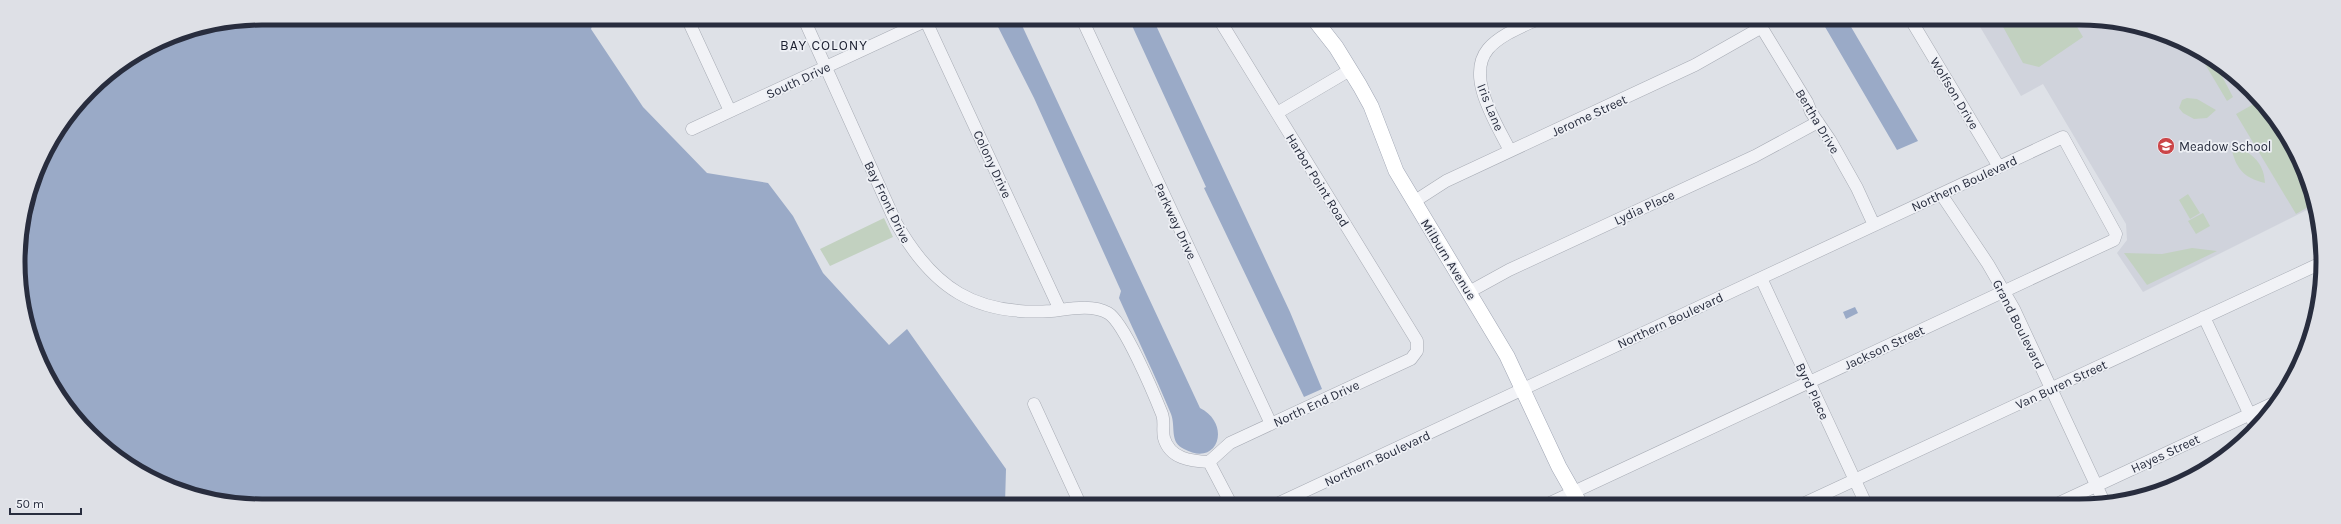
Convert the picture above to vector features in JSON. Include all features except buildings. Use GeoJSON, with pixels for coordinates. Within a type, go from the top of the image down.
{"type":"FeatureCollection","features":[{"type":"Feature","properties":{"kind":"main road","name":"Milburn Avenue"},"geometry":{"type":"LineString","coordinates":[[1319,25],[1336,47],[1370,106],[1396,171],[1507,356],[1576,498]]}},
{"type":"Feature","properties":{"kind":"street"},"geometry":{"type":"LineString","coordinates":[[690,25],[730,111]]}},
{"type":"Feature","properties":{"kind":"street","name":"Bay Front Drive"},"geometry":{"type":"LineString","coordinates":[[807,25],[896,223],[911,248],[928,269],[948,287],[983,304],[1028,312],[1093,308],[1108,313],[1121,326],[1163,416],[1164,438],[1168,446],[1177,455],[1186,460],[1209,462]]}},
{"type":"Feature","properties":{"kind":"street","name":"South Drive"},"geometry":{"type":"LineString","coordinates":[[692,129],[914,25]]}},
{"type":"Feature","properties":{"kind":"street","name":"Colony Drive"},"geometry":{"type":"LineString","coordinates":[[927,25],[1060,310]]}},
{"type":"Feature","properties":{"kind":"street","name":"Parkway Drive"},"geometry":{"type":"LineString","coordinates":[[1085,25],[1271,424]]}},
{"type":"Feature","properties":{"kind":"street","name":"Harbor Point Road"},"geometry":{"type":"LineString","coordinates":[[1223,25],[1417,341]]}},
{"type":"Feature","properties":{"kind":"street","name":"Iris Lane"},"geometry":{"type":"LineString","coordinates":[[1510,151],[1481,89],[1480,65],[1488,49],[1501,38],[1528,25]]}},
{"type":"Feature","properties":{"kind":"street","name":"Jerome Street"},"geometry":{"type":"LineString","coordinates":[[1415,201],[1446,181],[1695,65],[1757,25]]}},
{"type":"Feature","properties":{"kind":"street","name":"Bertha Drive"},"geometry":{"type":"LineString","coordinates":[[1760,25],[1857,188],[1874,225]]}},
{"type":"Feature","properties":{"kind":"street","name":"Wolfson Drive"},"geometry":{"type":"LineString","coordinates":[[1914,25],[1999,167]]}},
{"type":"Feature","properties":{"kind":"street"},"geometry":{"type":"LineString","coordinates":[[1277,113],[1350,70]]}},
{"type":"Feature","properties":{"kind":"street","name":"Lydia Place"},"geometry":{"type":"LineString","coordinates":[[1469,292],[1508,270],[1755,156],[1818,122]]}},
{"type":"Feature","properties":{"kind":"street","name":"Northern Boulevard"},"geometry":{"type":"LineString","coordinates":[[1289,499],[2063,137]]}},
{"type":"Feature","properties":{"kind":"street","name":"Jackson Street"},"geometry":{"type":"LineString","coordinates":[[1576,498],[1809,382],[2114,240],[2116,234],[2063,137]]}},
{"type":"Feature","properties":{"kind":"street","name":"Grand Boulevard"},"geometry":{"type":"LineString","coordinates":[[1941,194],[2014,309],[2102,498]]}},
{"type":"Feature","properties":{"kind":"street","name":"Van Buren Street"},"geometry":{"type":"LineString","coordinates":[[1814,499],[2316,265]]}},
{"type":"Feature","properties":{"kind":"street","name":"Byrd Place"},"geometry":{"type":"LineString","coordinates":[[1761,278],[1864,499]]}},
{"type":"Feature","properties":{"kind":"street"},"geometry":{"type":"LineString","coordinates":[[2204,317],[2253,423]]}},
{"type":"Feature","properties":{"kind":"street","name":"North End Drive"},"geometry":{"type":"LineString","coordinates":[[1209,462],[1230,443],[1411,359],[1417,351],[1417,341]]}},
{"type":"Feature","properties":{"kind":"street"},"geometry":{"type":"LineString","coordinates":[[1034,404],[1078,499]]}},
{"type":"Feature","properties":{"kind":"street","name":"Hayes Street"},"geometry":{"type":"LineString","coordinates":[[2068,499],[2266,407]]}},
{"type":"Feature","properties":{"kind":"street"},"geometry":{"type":"LineString","coordinates":[[1209,462],[1228,499]]}},
{"type":"Feature","properties":{"kind":"shaded area","name":"Meadow School"},"geometry":{"type":"Polygon","coordinates":[[[1979,25],[2079,25],[2110,27],[2140,33],[2170,43],[2184,49],[2211,65],[2247,94],[2276,130],[2292,157],[2310,209],[2143,292],[2117,253],[2127,240],[2126,224],[2043,84],[2021,96],[1979,25]]]}},
{"type":"Feature","properties":{"kind":"green space"},"geometry":{"type":"Polygon","coordinates":[[[2002,25],[2076,25],[2083,37],[2039,67],[2023,63],[2002,25]]]}},
{"type":"Feature","properties":{"kind":"green space"},"geometry":{"type":"Polygon","coordinates":[[[2202,60],[2219,71],[2233,97],[2227,101],[2202,60]]]}},
{"type":"Feature","properties":{"kind":"green space"},"geometry":{"type":"Polygon","coordinates":[[[2187,98],[2197,99],[2216,110],[2207,118],[2194,119],[2183,113],[2179,108],[2182,100],[2187,98]]]}},
{"type":"Feature","properties":{"kind":"green space"},"geometry":{"type":"Polygon","coordinates":[[[2255,103],[2267,118],[2292,157],[2309,206],[2296,214],[2236,114],[2255,103]]]}},
{"type":"Feature","properties":{"kind":"green space"},"geometry":{"type":"Polygon","coordinates":[[[2231,146],[2250,154],[2255,158],[2262,169],[2265,183],[2251,178],[2241,170],[2235,160],[2231,146]]]}},
{"type":"Feature","properties":{"kind":"green space"},"geometry":{"type":"Polygon","coordinates":[[[2188,194],[2200,213],[2190,219],[2179,200],[2188,194]]]}},
{"type":"Feature","properties":{"kind":"green space"},"geometry":{"type":"Polygon","coordinates":[[[2203,213],[2210,226],[2196,234],[2188,221],[2203,213]]]}},
{"type":"Feature","properties":{"kind":"green space"},"geometry":{"type":"Polygon","coordinates":[[[884,218],[893,237],[830,266],[820,249],[884,218]]]}},
{"type":"Feature","properties":{"kind":"green space"},"geometry":{"type":"Polygon","coordinates":[[[2192,248],[2217,251],[2147,285],[2124,253],[2162,254],[2192,248]]]}},
{"type":"Feature","properties":{"kind":"water"},"geometry":{"type":"Polygon","coordinates":[[[262,25],[592,25],[591,29],[643,107],[707,173],[768,183],[793,216],[823,273],[889,345],[907,329],[1006,469],[1005,499],[262,499],[231,497],[201,491],[157,475],[118,450],[94,430],[74,406],[49,367],[33,323],[27,293],[25,262],[26,246],[27,231],[33,201],[49,157],[65,130],[94,94],[130,65],[157,49],[201,33],[231,27],[262,25]]]}},
{"type":"Feature","properties":{"kind":"water"},"geometry":{"type":"Polygon","coordinates":[[[997,25],[1022,25],[1200,408],[1210,415],[1216,424],[1218,433],[1217,442],[1212,449],[1205,453],[1196,453],[1184,449],[1176,442],[1171,414],[1119,298],[1121,291],[1034,98],[997,25]]]}},
{"type":"Feature","properties":{"kind":"water"},"geometry":{"type":"Polygon","coordinates":[[[1132,25],[1156,25],[1290,312],[1322,389],[1304,397],[1204,188],[1206,187],[1132,25]]]}},
{"type":"Feature","properties":{"kind":"water"},"geometry":{"type":"Polygon","coordinates":[[[1824,25],[1850,25],[1918,141],[1897,150],[1824,25]]]}},
{"type":"Feature","properties":{"kind":"water"},"geometry":{"type":"Polygon","coordinates":[[[1855,307],[1858,313],[1846,319],[1843,312],[1855,307]]]}},
{"type":"Feature","properties":{"kind":"place","name":"Meadow School"},"geometry":{"type":"Point","coordinates":[2166,146]}},
{"type":"Feature","properties":{"kind":"district","name":"BAY COLONY"},"geometry":{"type":"Point","coordinates":[824,45]}}]}
